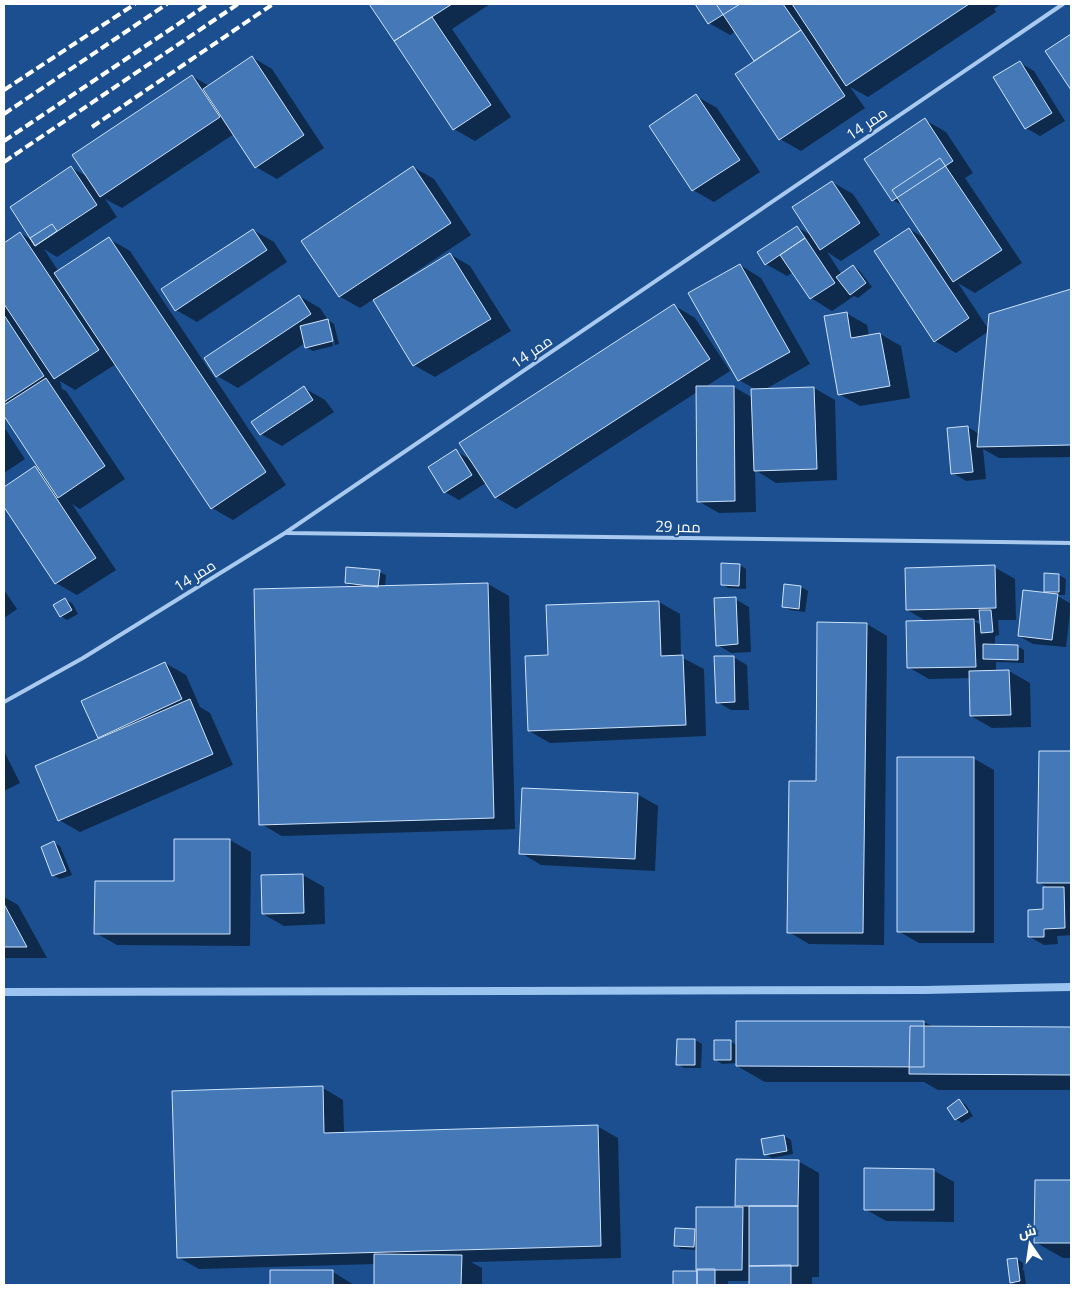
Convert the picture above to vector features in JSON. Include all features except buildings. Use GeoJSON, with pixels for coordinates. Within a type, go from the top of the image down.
{"type":"FeatureCollection","features":[{"type":"Feature","properties":{"kind":"lane","name":"ممر 14"},"geometry":{"type":"LineString","coordinates":[[4,702],[83,658],[286,534],[1062,4]]}},
{"type":"Feature","properties":{"kind":"lane","name":"ممر 29"},"geometry":{"type":"LineString","coordinates":[[286,534],[1071,543]]}},
{"type":"Feature","properties":{"kind":"waterway"},"geometry":{"type":"LineString","coordinates":[[4,992],[924,990],[1071,987]]}},
{"type":"Feature","properties":{"kind":"railway"},"geometry":{"type":"LineString","coordinates":[[4,90],[135,4]]}},
{"type":"Feature","properties":{"kind":"railway"},"geometry":{"type":"LineString","coordinates":[[4,114],[167,4]]}},
{"type":"Feature","properties":{"kind":"railway"},"geometry":{"type":"LineString","coordinates":[[4,141],[208,4]]}},
{"type":"Feature","properties":{"kind":"railway"},"geometry":{"type":"LineString","coordinates":[[4,162],[238,4]]}},
{"type":"Feature","properties":{"kind":"railway"},"geometry":{"type":"LineString","coordinates":[[92,127],[273,4]]}}]}
